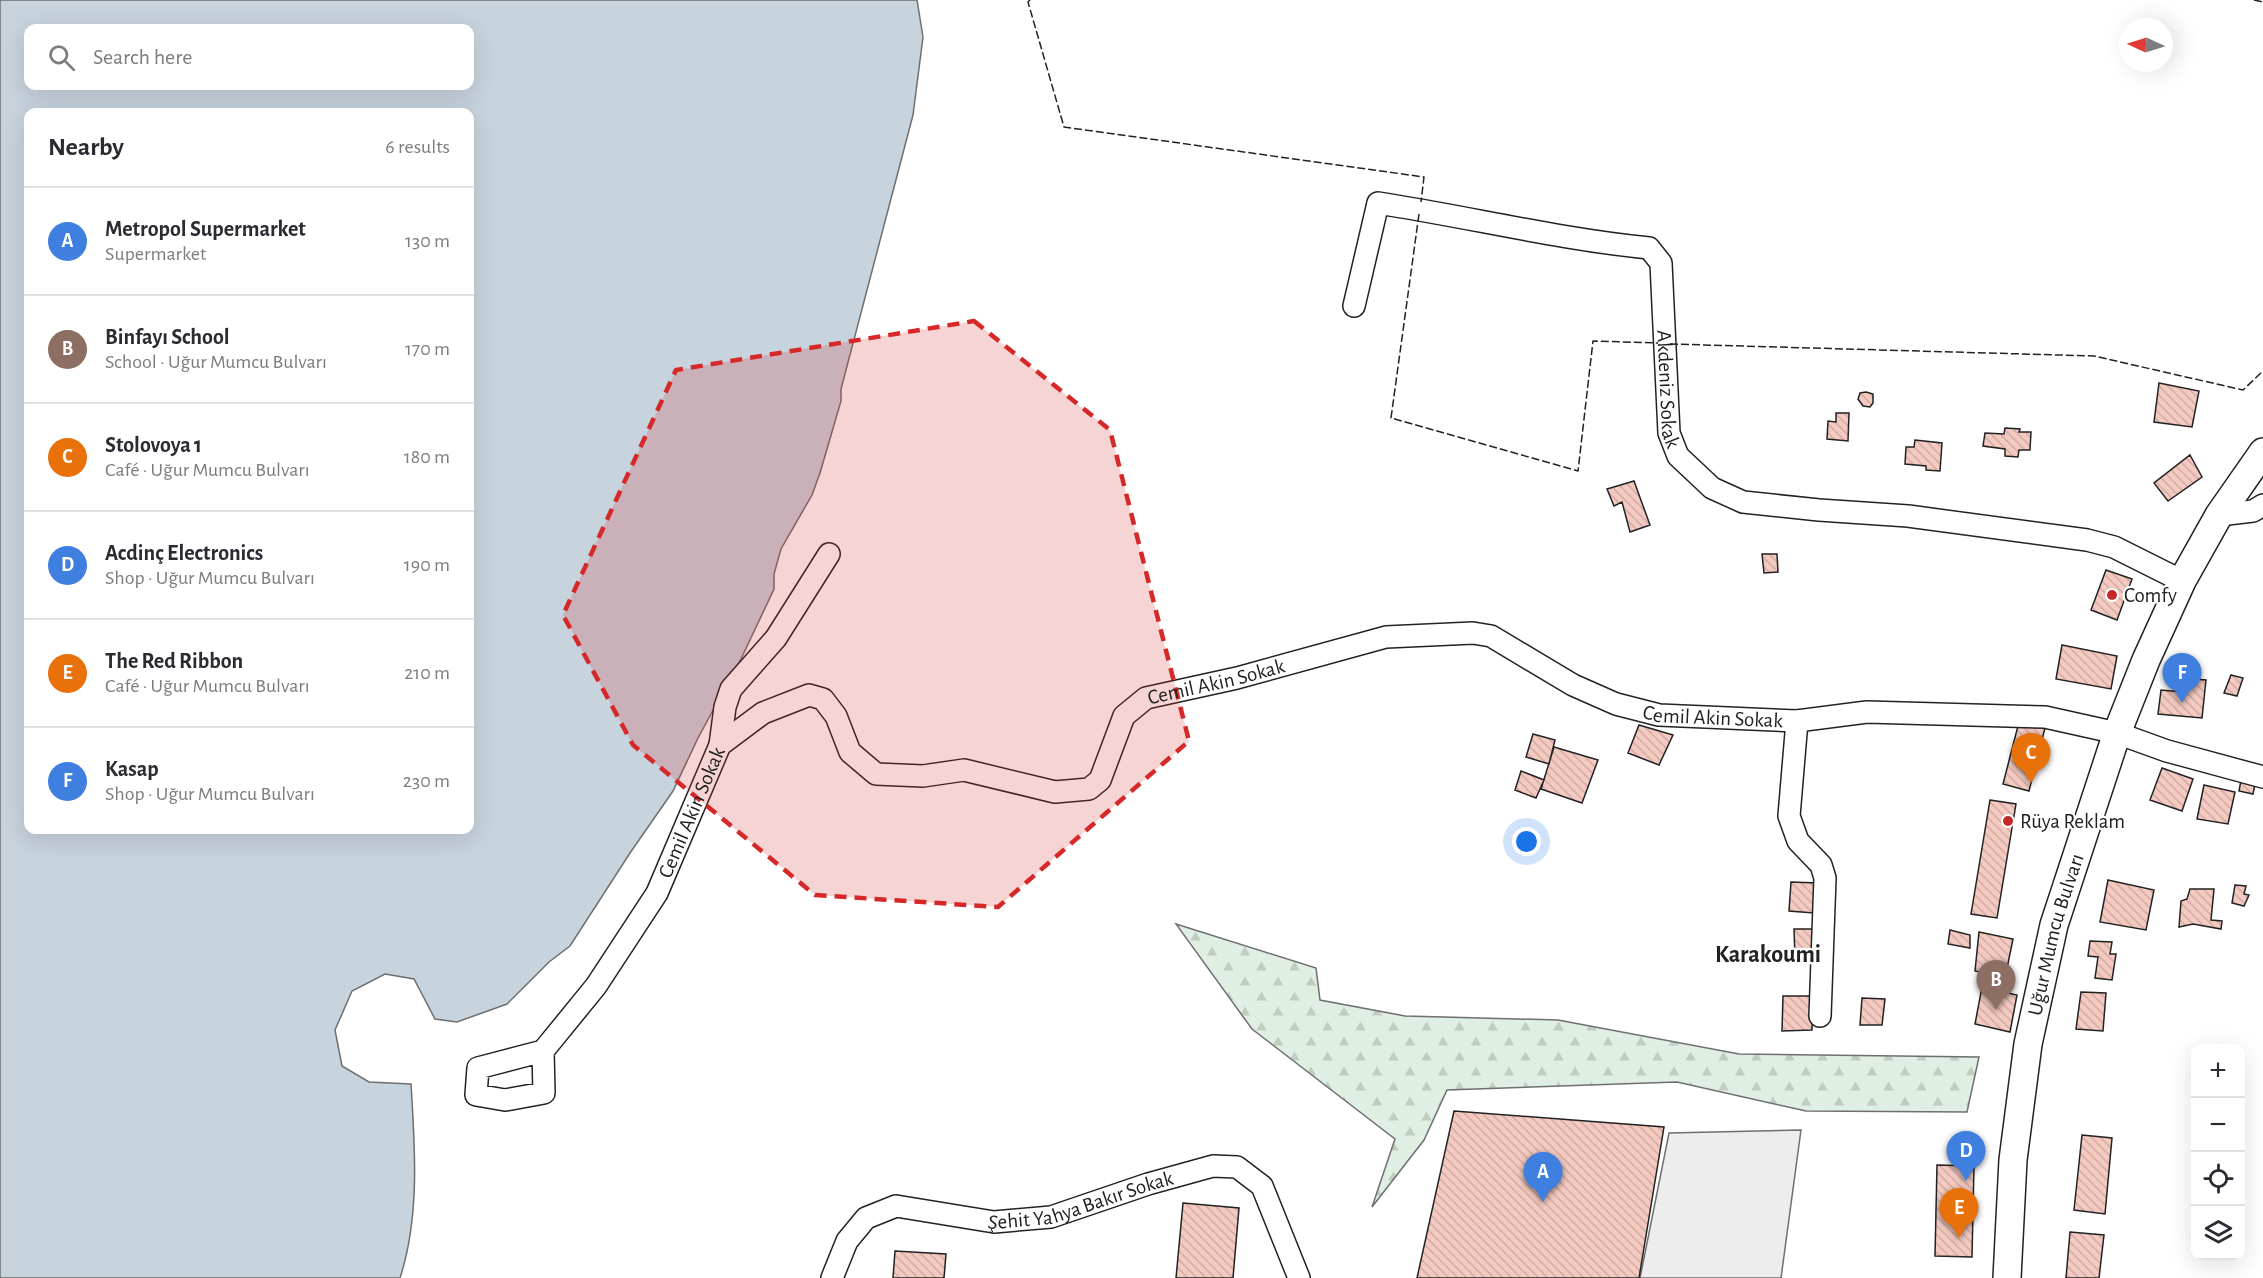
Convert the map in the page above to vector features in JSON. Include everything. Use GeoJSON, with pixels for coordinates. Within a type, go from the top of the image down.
{"type":"FeatureCollection","features":[{"type":"Feature","properties":{"kind":"main road","name":"Uğur Mumcu Bulvarı"},"geometry":{"type":"LineString","coordinates":[[2003,1276],[2013,1160],[2028,1044],[2054,925],[2117,733],[2146,660],[2182,581],[2219,515],[2263,452]]}},
{"type":"Feature","properties":{"kind":"street","name":"Akdeniz Sokak"},"geometry":{"type":"LineString","coordinates":[[1354,306],[1378,203],[1602,243],[1649,248],[1661,263],[1669,434],[1678,456],[1712,488],[1743,502],[1908,516],[2087,540],[2114,547],[2182,581]]}},
{"type":"Feature","properties":{"kind":"street"},"geometry":{"type":"LineString","coordinates":[[2219,515],[2253,511],[2263,505]]}},
{"type":"Feature","properties":{"kind":"street"},"geometry":{"type":"LineString","coordinates":[[720,745],[725,707],[731,689],[776,638],[829,554]]}},
{"type":"Feature","properties":{"kind":"street","name":"Cemil Akin Sokak"},"geometry":{"type":"LineString","coordinates":[[543,1051],[596,986],[657,892],[720,745],[763,713],[809,695],[823,699],[836,716],[850,752],[876,774],[922,776],[964,770],[1055,792],[1089,789],[1100,780],[1124,716],[1146,698],[1237,678],[1386,637],[1473,633],[1491,636],[1573,685],[1616,704],[1659,715],[1797,721],[1867,712],[2045,717],[2117,733],[2167,752],[2263,777]]}},
{"type":"Feature","properties":{"kind":"street"},"geometry":{"type":"LineString","coordinates":[[1797,721],[1789,816],[1798,841],[1821,865],[1825,878],[1820,1016]]}},
{"type":"Feature","properties":{"kind":"street","name":"Şehit Yahya Bakır Sokak"},"geometry":{"type":"LineString","coordinates":[[832,1278],[847,1241],[866,1218],[896,1206],[994,1222],[1051,1216],[1148,1184],[1213,1166],[1237,1167],[1262,1186],[1299,1278]]}},
{"type":"Feature","properties":{"kind":"highlighted area"},"geometry":{"type":"Polygon","coordinates":[[[974,321],[1110,430],[1189,741],[998,907],[815,895],[633,745],[563,615],[676,370],[974,321]]]}},
{"type":"Feature","properties":{"kind":"green space"},"geometry":{"type":"Polygon","coordinates":[[[1176,924],[1316,968],[1320,1000],[1405,1016],[1558,1020],[1739,1054],[1979,1057],[1967,1112],[1806,1111],[1677,1082],[1447,1090],[1424,1140],[1372,1207],[1395,1139],[1252,1029],[1176,924]]]}},
{"type":"Feature","properties":{"kind":"shaded area"},"geometry":{"type":"Polygon","coordinates":[[[0,0],[917,0],[923,37],[913,115],[841,389],[841,401],[820,473],[812,495],[781,549],[774,574],[774,589],[673,791],[570,946],[549,962],[507,1004],[457,1022],[435,1019],[414,979],[385,974],[352,991],[335,1030],[342,1066],[369,1082],[411,1084],[415,1157],[413,1206],[411,1231],[400,1278],[0,1278],[0,0]]]}},
{"type":"Feature","properties":{"kind":"shaded area"},"geometry":{"type":"Polygon","coordinates":[[[1801,1130],[1781,1278],[1640,1278],[1669,1133],[1801,1130]]]}},
{"type":"Feature","properties":{"kind":"building"},"geometry":{"type":"Polygon","coordinates":[[[2159,383],[2199,391],[2192,427],[2154,422],[2159,383]]]}},
{"type":"Feature","properties":{"kind":"building"},"geometry":{"type":"Polygon","coordinates":[[[1860,393],[1873,394],[1873,403],[1870,407],[1863,406],[1858,399],[1860,393]]]}},
{"type":"Feature","properties":{"kind":"building"},"geometry":{"type":"Polygon","coordinates":[[[1836,413],[1849,413],[1848,441],[1827,439],[1828,421],[1836,422],[1836,413]]]}},
{"type":"Feature","properties":{"kind":"building"},"geometry":{"type":"Polygon","coordinates":[[[2005,428],[2020,429],[2019,432],[2031,432],[2030,450],[2019,450],[2018,457],[2005,456],[2005,449],[1983,446],[1985,433],[2004,434],[2005,428]]]}},
{"type":"Feature","properties":{"kind":"building"},"geometry":{"type":"Polygon","coordinates":[[[1915,440],[1942,443],[1940,471],[1926,470],[1926,466],[1905,464],[1906,447],[1914,447],[1915,440]]]}},
{"type":"Feature","properties":{"kind":"building"},"geometry":{"type":"Polygon","coordinates":[[[2190,455],[2202,477],[2168,501],[2154,483],[2190,455]]]}},
{"type":"Feature","properties":{"kind":"building"},"geometry":{"type":"Polygon","coordinates":[[[1634,481],[1650,525],[1630,532],[1622,502],[1614,506],[1607,489],[1634,481]]]}},
{"type":"Feature","properties":{"kind":"building"},"geometry":{"type":"Polygon","coordinates":[[[1762,554],[1777,554],[1778,572],[1764,573],[1762,554]]]}},
{"type":"Feature","properties":{"kind":"building","name":"Comfy"},"geometry":{"type":"Polygon","coordinates":[[[2106,570],[2132,579],[2117,620],[2091,610],[2106,570]]]}},
{"type":"Feature","properties":{"kind":"building"},"geometry":{"type":"Polygon","coordinates":[[[2062,645],[2117,656],[2111,689],[2056,679],[2062,645]]]}},
{"type":"Feature","properties":{"kind":"building"},"geometry":{"type":"Polygon","coordinates":[[[2231,675],[2243,678],[2237,696],[2224,693],[2231,675]]]}},
{"type":"Feature","properties":{"kind":"building"},"geometry":{"type":"Polygon","coordinates":[[[2183,678],[2206,680],[2202,718],[2158,714],[2161,690],[2182,692],[2183,678]]]}},
{"type":"Feature","properties":{"kind":"building"},"geometry":{"type":"Polygon","coordinates":[[[2019,722],[2045,728],[2029,791],[2003,784],[2019,722]]]}},
{"type":"Feature","properties":{"kind":"building"},"geometry":{"type":"Polygon","coordinates":[[[1639,725],[1673,735],[1659,765],[1628,753],[1639,725]]]}},
{"type":"Feature","properties":{"kind":"building"},"geometry":{"type":"Polygon","coordinates":[[[1533,734],[1555,740],[1549,764],[1526,757],[1533,734]]]}},
{"type":"Feature","properties":{"kind":"building"},"geometry":{"type":"Polygon","coordinates":[[[1554,747],[1598,760],[1582,803],[1541,789],[1554,747]]]}},
{"type":"Feature","properties":{"kind":"building"},"geometry":{"type":"Polygon","coordinates":[[[2162,768],[2193,779],[2182,811],[2150,800],[2162,768]]]}},
{"type":"Feature","properties":{"kind":"building"},"geometry":{"type":"Polygon","coordinates":[[[1521,771],[1544,780],[1536,798],[1515,790],[1521,771]]]}},
{"type":"Feature","properties":{"kind":"building"},"geometry":{"type":"Polygon","coordinates":[[[2242,775],[2256,779],[2253,794],[2239,791],[2242,775]]]}},
{"type":"Feature","properties":{"kind":"building"},"geometry":{"type":"Polygon","coordinates":[[[2204,785],[2235,792],[2228,824],[2197,819],[2204,785]]]}},
{"type":"Feature","properties":{"kind":"building"},"geometry":{"type":"Polygon","coordinates":[[[1990,800],[2016,804],[1997,918],[1971,914],[1990,800]]]}},
{"type":"Feature","properties":{"kind":"building"},"geometry":{"type":"Polygon","coordinates":[[[2108,880],[2154,890],[2146,930],[2100,922],[2108,880]]]}},
{"type":"Feature","properties":{"kind":"building"},"geometry":{"type":"Polygon","coordinates":[[[1791,882],[1818,883],[1814,913],[1789,911],[1791,882]]]}},
{"type":"Feature","properties":{"kind":"building"},"geometry":{"type":"Polygon","coordinates":[[[2235,885],[2246,886],[2244,894],[2249,895],[2244,906],[2232,903],[2235,885]]]}},
{"type":"Feature","properties":{"kind":"building"},"geometry":{"type":"Polygon","coordinates":[[[2190,889],[2214,889],[2211,920],[2222,921],[2221,929],[2193,924],[2179,927],[2181,901],[2187,899],[2190,889]]]}},
{"type":"Feature","properties":{"kind":"building"},"geometry":{"type":"Polygon","coordinates":[[[1794,929],[1816,929],[1815,958],[1795,958],[1794,929]]]}},
{"type":"Feature","properties":{"kind":"building"},"geometry":{"type":"Polygon","coordinates":[[[1950,930],[1970,935],[1970,948],[1948,944],[1950,930]]]}},
{"type":"Feature","properties":{"kind":"building"},"geometry":{"type":"Polygon","coordinates":[[[1979,932],[2013,939],[2005,978],[1975,971],[1979,932]]]}},
{"type":"Feature","properties":{"kind":"building"},"geometry":{"type":"Polygon","coordinates":[[[2090,941],[2112,942],[2110,954],[2116,954],[2112,980],[2095,978],[2098,957],[2088,956],[2090,941]]]}},
{"type":"Feature","properties":{"kind":"building"},"geometry":{"type":"Polygon","coordinates":[[[1982,987],[2017,995],[2010,1032],[1975,1024],[1982,987]]]}},
{"type":"Feature","properties":{"kind":"building"},"geometry":{"type":"Polygon","coordinates":[[[2081,992],[2106,993],[2103,1031],[2076,1029],[2081,992]]]}},
{"type":"Feature","properties":{"kind":"building"},"geometry":{"type":"Polygon","coordinates":[[[1783,996],[1813,996],[1812,1030],[1782,1031],[1783,996]]]}},
{"type":"Feature","properties":{"kind":"building"},"geometry":{"type":"Polygon","coordinates":[[[1862,998],[1885,999],[1882,1025],[1860,1025],[1862,998]]]}},
{"type":"Feature","properties":{"kind":"building"},"geometry":{"type":"Polygon","coordinates":[[[1454,1111],[1664,1127],[1639,1278],[1417,1278],[1454,1111]]]}},
{"type":"Feature","properties":{"kind":"building"},"geometry":{"type":"Polygon","coordinates":[[[2082,1135],[2112,1138],[2105,1214],[2074,1210],[2082,1135]]]}},
{"type":"Feature","properties":{"kind":"building"},"geometry":{"type":"Polygon","coordinates":[[[1937,1165],[1974,1166],[1972,1257],[1935,1256],[1937,1165]]]}},
{"type":"Feature","properties":{"kind":"building"},"geometry":{"type":"Polygon","coordinates":[[[1183,1203],[1239,1208],[1233,1278],[1176,1278],[1183,1203]]]}},
{"type":"Feature","properties":{"kind":"building"},"geometry":{"type":"Polygon","coordinates":[[[2070,1232],[2104,1235],[2099,1278],[2066,1278],[2070,1232]]]}},
{"type":"Feature","properties":{"kind":"building"},"geometry":{"type":"Polygon","coordinates":[[[895,1251],[946,1254],[944,1278],[893,1278],[895,1251]]]}},
{"type":"Feature","properties":{"kind":"fence"},"geometry":{"type":"LineString","coordinates":[[1030,0],[1028,2],[1064,127],[1424,177],[1421,202]]}},
{"type":"Feature","properties":{"kind":"fence"},"geometry":{"type":"LineString","coordinates":[[2254,0],[2263,2]]}},
{"type":"Feature","properties":{"kind":"fence"},"geometry":{"type":"LineString","coordinates":[[1419,214],[1391,418],[1578,471],[1593,341],[1658,343]]}},
{"type":"Feature","properties":{"kind":"fence"},"geometry":{"type":"LineString","coordinates":[[1670,344],[2094,356],[2243,390],[2263,371]]}},
{"type":"Feature","properties":{"kind":"place","name":"Comfy"},"geometry":{"type":"Point","coordinates":[2112,595]}},
{"type":"Feature","properties":{"kind":"place","name":"Kasap"},"geometry":{"type":"Point","coordinates":[2182,703]}},
{"type":"Feature","properties":{"kind":"place","name":"Stolovoya 1"},"geometry":{"type":"Point","coordinates":[2031,783]}},
{"type":"Feature","properties":{"kind":"place","name":"Rüya Reklam"},"geometry":{"type":"Point","coordinates":[2008,821]}},
{"type":"Feature","properties":{"kind":"place","name":"Binfayı School"},"geometry":{"type":"Point","coordinates":[1996,1010]}},
{"type":"Feature","properties":{"kind":"place","name":"Acdinç Electronics"},"geometry":{"type":"Point","coordinates":[1966,1181]}},
{"type":"Feature","properties":{"kind":"place","name":"Metropol Supermarket"},"geometry":{"type":"Point","coordinates":[1543,1202]}},
{"type":"Feature","properties":{"kind":"place","name":"The Red Ribbon"},"geometry":{"type":"Point","coordinates":[1959,1238]}},
{"type":"Feature","properties":{"kind":"district","name":"Karakoumi"},"geometry":{"type":"Point","coordinates":[1768,955]}}]}
